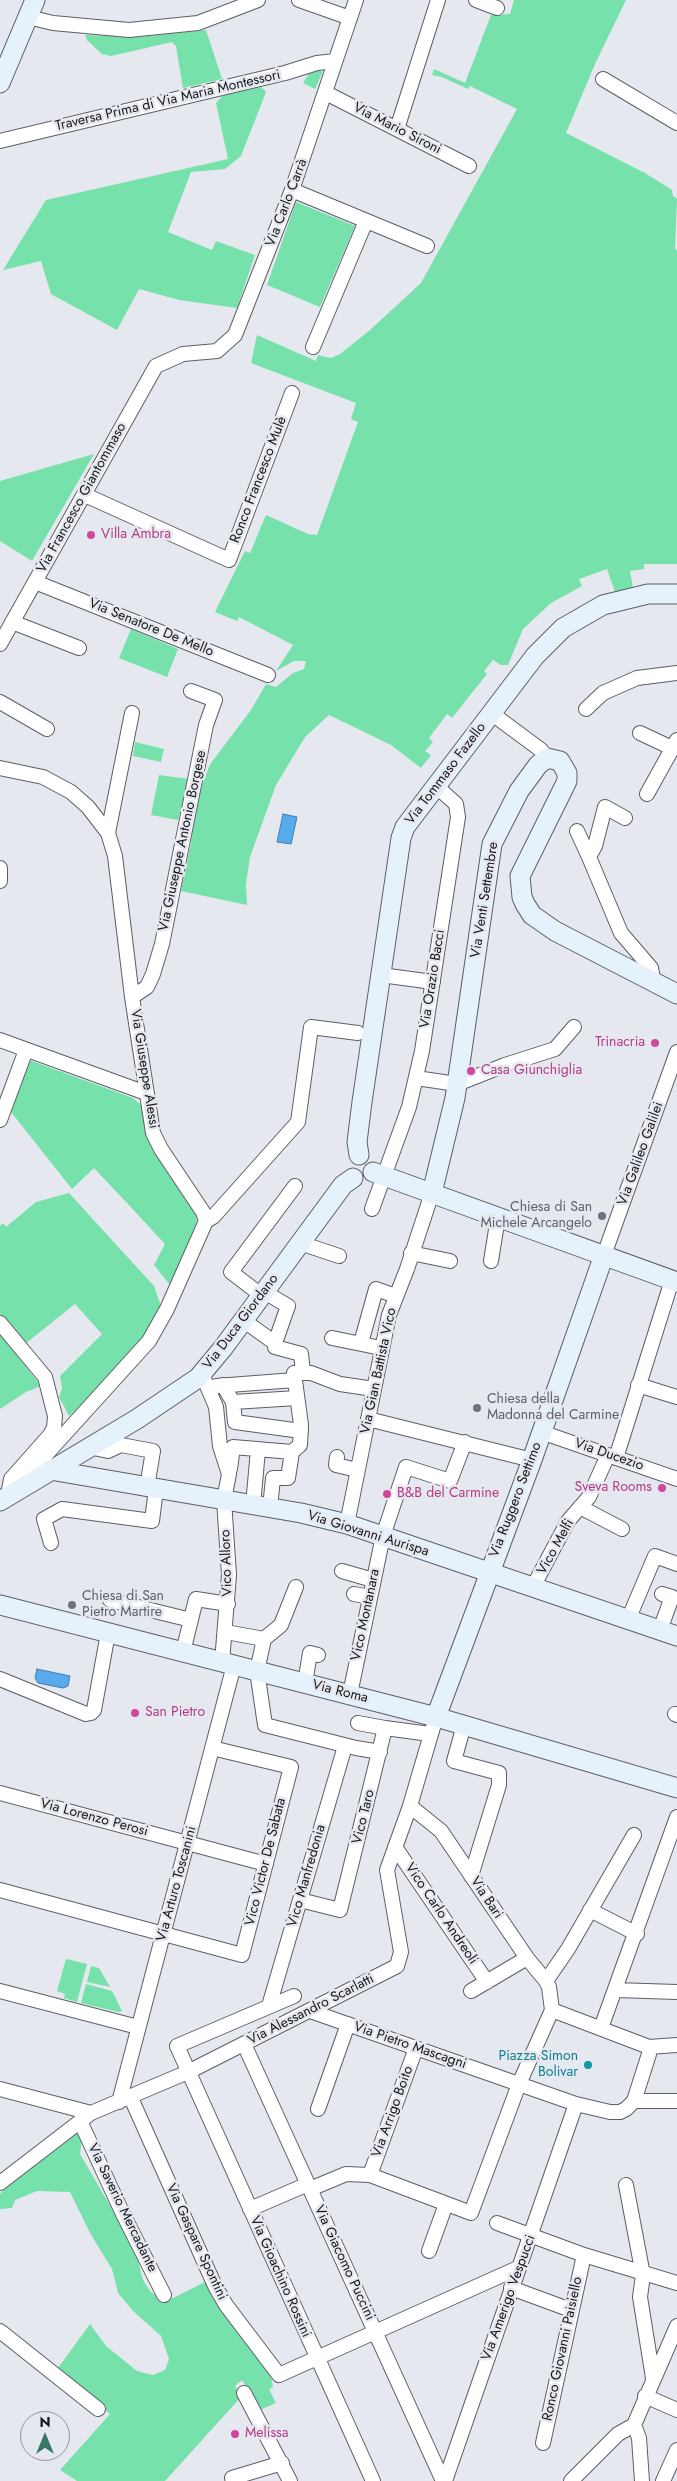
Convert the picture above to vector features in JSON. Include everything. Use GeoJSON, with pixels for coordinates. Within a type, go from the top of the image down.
{"type":"FeatureCollection","features":[{"type":"Feature","properties":{"kind":"main road"},"geometry":{"type":"LineString","coordinates":[[0,83],[32,8]]}},
{"type":"Feature","properties":{"kind":"main road","name":"Via Tommaso Fazello"},"geometry":{"type":"LineString","coordinates":[[359,1155],[357,1142],[401,838],[405,826],[535,656],[563,628],[604,605],[648,594],[677,594]]}},
{"type":"Feature","properties":{"kind":"main road"},"geometry":{"type":"LineString","coordinates":[[547,758],[560,761],[567,773],[567,781],[520,876],[522,897],[525,904],[532,915],[555,931],[654,984],[677,994]]}},
{"type":"Feature","properties":{"kind":"main road","name":"Via Venti Settembre"},"geometry":{"type":"LineString","coordinates":[[432,1193],[457,1084],[492,844],[519,791],[538,765],[547,758]]}},
{"type":"Feature","properties":{"kind":"main road"},"geometry":{"type":"LineString","coordinates":[[378,1174],[364,1180],[353,1178],[348,1171],[349,1162],[359,1155],[371,1161],[378,1174],[675,1281]]}},
{"type":"Feature","properties":{"kind":"main road","name":"Via Duca Giordano"},"geometry":{"type":"LineString","coordinates":[[10,1494],[46,1465],[89,1447],[137,1419],[212,1382],[243,1320],[343,1185],[353,1178]]}},
{"type":"Feature","properties":{"kind":"main road","name":"Via Ruggero Settimo"},"geometry":{"type":"LineString","coordinates":[[433,1725],[532,1460],[604,1255]]}},
{"type":"Feature","properties":{"kind":"main road","name":"Via Giovanni Aurispa"},"geometry":{"type":"LineString","coordinates":[[46,1465],[152,1488],[346,1524],[668,1633]]}},
{"type":"Feature","properties":{"kind":"main road","name":"Via Roma"},"geometry":{"type":"LineString","coordinates":[[0,1605],[350,1694],[433,1725],[464,1725],[677,1788]]}},
{"type":"Feature","properties":{"kind":"street"},"geometry":{"type":"LineString","coordinates":[[32,8],[54,23],[129,30],[198,23],[258,0]]}},
{"type":"Feature","properties":{"kind":"street"},"geometry":{"type":"LineString","coordinates":[[299,0],[350,18]]}},
{"type":"Feature","properties":{"kind":"street","name":"Via Carlo Carrà"},"geometry":{"type":"LineString","coordinates":[[170,360],[183,354],[217,351],[235,335],[292,190],[356,0]]}},
{"type":"Feature","properties":{"kind":"street"},"geometry":{"type":"LineString","coordinates":[[397,129],[438,0]]}},
{"type":"Feature","properties":{"kind":"street"},"geometry":{"type":"LineString","coordinates":[[476,0],[497,8]]}},
{"type":"Feature","properties":{"kind":"street","name":"Traversa Prima di Via Maria Montessori"},"geometry":{"type":"LineString","coordinates":[[1,142],[285,73],[317,63],[335,61]]}},
{"type":"Feature","properties":{"kind":"street"},"geometry":{"type":"LineString","coordinates":[[603,79],[677,123]]}},
{"type":"Feature","properties":{"kind":"street","name":"Via Mario Sironi"},"geometry":{"type":"LineString","coordinates":[[326,93],[469,166]]}},
{"type":"Feature","properties":{"kind":"street"},"geometry":{"type":"LineString","coordinates":[[292,190],[427,246]]}},
{"type":"Feature","properties":{"kind":"street"},"geometry":{"type":"LineString","coordinates":[[314,347],[366,221]]}},
{"type":"Feature","properties":{"kind":"street","name":"Via Francesco Giantommaso"},"geometry":{"type":"LineString","coordinates":[[0,644],[156,366],[170,360]]}},
{"type":"Feature","properties":{"kind":"street","name":"Ronco Francesco Mulè"},"geometry":{"type":"LineString","coordinates":[[85,495],[229,560],[292,393]]}},
{"type":"Feature","properties":{"kind":"street","name":"Via Senatore De Mello"},"geometry":{"type":"LineString","coordinates":[[35,582],[268,675]]}},
{"type":"Feature","properties":{"kind":"street"},"geometry":{"type":"LineString","coordinates":[[12,622],[79,648]]}},
{"type":"Feature","properties":{"kind":"street"},"geometry":{"type":"LineString","coordinates":[[586,708],[604,693],[638,678],[677,673]]}},
{"type":"Feature","properties":{"kind":"street","name":"Via Giuseppe Antonio Borgese"},"geometry":{"type":"LineString","coordinates":[[132,997],[147,987],[162,944],[206,725],[215,700],[191,691]]}},
{"type":"Feature","properties":{"kind":"street"},"geometry":{"type":"LineString","coordinates":[[0,702],[47,729]]}},
{"type":"Feature","properties":{"kind":"street"},"geometry":{"type":"LineString","coordinates":[[108,832],[132,713]]}},
{"type":"Feature","properties":{"kind":"street"},"geometry":{"type":"LineString","coordinates":[[491,713],[541,750],[547,758]]}},
{"type":"Feature","properties":{"kind":"street"},"geometry":{"type":"LineString","coordinates":[[640,733],[675,744],[647,794]]}},
{"type":"Feature","properties":{"kind":"street","name":"Via Giuseppe Alessi"},"geometry":{"type":"LineString","coordinates":[[0,768],[43,777],[71,792],[88,807],[108,832],[115,856],[132,997],[153,1133],[161,1149],[203,1212],[206,1221]]}},
{"type":"Feature","properties":{"kind":"street","name":"Via Orazio Bacci"},"geometry":{"type":"LineString","coordinates":[[372,1209],[378,1174],[409,1108],[416,1078],[433,982],[458,817],[456,804],[435,785]]}},
{"type":"Feature","properties":{"kind":"street"},"geometry":{"type":"LineString","coordinates":[[589,857],[595,846],[605,807],[625,818]]}},
{"type":"Feature","properties":{"kind":"street"},"geometry":{"type":"LineString","coordinates":[[577,831],[620,934],[651,968],[654,984]]}},
{"type":"Feature","properties":{"kind":"street"},"geometry":{"type":"LineString","coordinates":[[0,868],[0,881]]}},
{"type":"Feature","properties":{"kind":"street"},"geometry":{"type":"LineString","coordinates":[[381,975],[433,982]]}},
{"type":"Feature","properties":{"kind":"street"},"geometry":{"type":"LineString","coordinates":[[46,1465],[149,1341],[167,1309],[206,1221],[213,1217],[298,1122],[311,1027],[358,1033]]}},
{"type":"Feature","properties":{"kind":"street"},"geometry":{"type":"LineString","coordinates":[[416,1078],[457,1084],[511,1062],[555,1050],[574,1027]]}},
{"type":"Feature","properties":{"kind":"street"},"geometry":{"type":"LineString","coordinates":[[0,1040],[146,1093]]}},
{"type":"Feature","properties":{"kind":"street"},"geometry":{"type":"LineString","coordinates":[[0,1120],[26,1050]]}},
{"type":"Feature","properties":{"kind":"street","name":"Via Galileo Galilei"},"geometry":{"type":"LineString","coordinates":[[604,1255],[677,1052]]}},
{"type":"Feature","properties":{"kind":"street"},"geometry":{"type":"LineString","coordinates":[[275,1343],[288,1306],[230,1274],[295,1186]]}},
{"type":"Feature","properties":{"kind":"street","name":"Via Gian Battista Vico"},"geometry":{"type":"LineString","coordinates":[[346,1524],[381,1348],[396,1296],[432,1193]]}},
{"type":"Feature","properties":{"kind":"street"},"geometry":{"type":"LineString","coordinates":[[491,1261],[498,1217]]}},
{"type":"Feature","properties":{"kind":"street"},"geometry":{"type":"LineString","coordinates":[[300,1243],[339,1256]]}},
{"type":"Feature","properties":{"kind":"street"},"geometry":{"type":"LineString","coordinates":[[411,1253],[450,1261]]}},
{"type":"Feature","properties":{"kind":"street","name":"Vico Melfi"},"geometry":{"type":"LineString","coordinates":[[533,1588],[568,1521],[589,1497],[612,1457],[675,1281]]}},
{"type":"Feature","properties":{"kind":"street"},"geometry":{"type":"LineString","coordinates":[[361,1344],[376,1289],[396,1296]]}},
{"type":"Feature","properties":{"kind":"street"},"geometry":{"type":"LineString","coordinates":[[243,1320],[275,1343],[275,1347],[301,1354],[297,1398],[301,1428],[300,1445],[292,1452],[288,1478],[273,1478],[261,1507]]}},
{"type":"Feature","properties":{"kind":"street"},"geometry":{"type":"LineString","coordinates":[[0,1323],[45,1377],[55,1416],[54,1428],[50,1435],[11,1479],[10,1494]]}},
{"type":"Feature","properties":{"kind":"street"},"geometry":{"type":"LineString","coordinates":[[332,1338],[381,1348]]}},
{"type":"Feature","properties":{"kind":"street"},"geometry":{"type":"LineString","coordinates":[[212,1382],[240,1385],[299,1376],[345,1379],[374,1389]]}},
{"type":"Feature","properties":{"kind":"street"},"geometry":{"type":"LineString","coordinates":[[212,1382],[238,1402],[297,1398]]}},
{"type":"Feature","properties":{"kind":"street"},"geometry":{"type":"LineString","coordinates":[[212,1382],[220,1446],[229,1474]]}},
{"type":"Feature","properties":{"kind":"street"},"geometry":{"type":"LineString","coordinates":[[638,1385],[677,1397]]}},
{"type":"Feature","properties":{"kind":"street"},"geometry":{"type":"LineString","coordinates":[[238,1402],[235,1422],[301,1428]]}},
{"type":"Feature","properties":{"kind":"street"},"geometry":{"type":"LineString","coordinates":[[368,1418],[532,1460]]}},
{"type":"Feature","properties":{"kind":"street","name":"Via Ducezio"},"geometry":{"type":"LineString","coordinates":[[541,1432],[677,1479]]}},
{"type":"Feature","properties":{"kind":"street","name":"Vico Montanara"},"geometry":{"type":"LineString","coordinates":[[350,1694],[383,1536],[406,1468],[450,1481],[466,1442]]}},
{"type":"Feature","properties":{"kind":"street"},"geometry":{"type":"LineString","coordinates":[[51,1542],[44,1519],[62,1509],[152,1522],[153,1451],[121,1445],[108,1451],[89,1447]]}},
{"type":"Feature","properties":{"kind":"street","name":"Vico Alloro"},"geometry":{"type":"LineString","coordinates":[[228,1664],[225,1629],[229,1575],[224,1500],[233,1447],[258,1450]]}},
{"type":"Feature","properties":{"kind":"street"},"geometry":{"type":"LineString","coordinates":[[261,1507],[258,1450],[292,1452]]}},
{"type":"Feature","properties":{"kind":"street"},"geometry":{"type":"LineString","coordinates":[[337,1457],[336,1465],[357,1470]]}},
{"type":"Feature","properties":{"kind":"street"},"geometry":{"type":"LineString","coordinates":[[580,1507],[622,1530]]}},
{"type":"Feature","properties":{"kind":"street"},"geometry":{"type":"LineString","coordinates":[[628,1620],[655,1556],[677,1564]]}},
{"type":"Feature","properties":{"kind":"street"},"geometry":{"type":"LineString","coordinates":[[342,1571],[373,1580]]}},
{"type":"Feature","properties":{"kind":"street"},"geometry":{"type":"LineString","coordinates":[[296,1587],[281,1625],[269,1635],[257,1671],[265,1725],[344,1746],[380,1752]]}},
{"type":"Feature","properties":{"kind":"street"},"geometry":{"type":"LineString","coordinates":[[354,1594],[370,1597]]}},
{"type":"Feature","properties":{"kind":"street"},"geometry":{"type":"LineString","coordinates":[[662,1594],[672,1597],[668,1633]]}},
{"type":"Feature","properties":{"kind":"street"},"geometry":{"type":"LineString","coordinates":[[183,1652],[196,1598],[228,1604]]}},
{"type":"Feature","properties":{"kind":"street"},"geometry":{"type":"LineString","coordinates":[[110,1600],[191,1620]]}},
{"type":"Feature","properties":{"kind":"street"},"geometry":{"type":"LineString","coordinates":[[225,1629],[269,1635]]}},
{"type":"Feature","properties":{"kind":"street"},"geometry":{"type":"LineString","coordinates":[[0,1679],[86,1714],[91,1713],[94,1710],[108,1633]]}},
{"type":"Feature","properties":{"kind":"street"},"geometry":{"type":"LineString","coordinates":[[305,1683],[310,1653],[318,1654]]}},
{"type":"Feature","properties":{"kind":"street","name":"Via Arturo Toscanini"},"geometry":{"type":"LineString","coordinates":[[125,2100],[138,2027],[212,1748],[228,1664]]}},
{"type":"Feature","properties":{"kind":"street"},"geometry":{"type":"LineString","coordinates":[[358,1723],[386,1728],[433,1725]]}},
{"type":"Feature","properties":{"kind":"street","name":"Via Alessandro Scarlatti"},"geometry":{"type":"LineString","coordinates":[[0,2183],[86,2117],[188,2072],[397,1966],[400,1962],[401,1952],[386,1870],[410,1806],[433,1725]]}},
{"type":"Feature","properties":{"kind":"street"},"geometry":{"type":"LineString","coordinates":[[464,1725],[454,1761],[500,1773],[471,1876]]}},
{"type":"Feature","properties":{"kind":"street","name":"Vico Taro"},"geometry":{"type":"LineString","coordinates":[[300,1900],[340,1910],[386,1728]]}},
{"type":"Feature","properties":{"kind":"street","name":"Vico Manfredonia"},"geometry":{"type":"LineString","coordinates":[[269,2006],[344,1746]]}},
{"type":"Feature","properties":{"kind":"street","name":"Vico Victor De Sabata"},"geometry":{"type":"LineString","coordinates":[[163,1934],[242,1955],[266,1864],[290,1767],[212,1748]]}},
{"type":"Feature","properties":{"kind":"street","name":"Via Lorenzo Perosi"},"geometry":{"type":"LineString","coordinates":[[0,1793],[266,1864]]}},
{"type":"Feature","properties":{"kind":"street","name":"Via Bari"},"geometry":{"type":"LineString","coordinates":[[410,1806],[441,1830],[527,1958],[546,1981],[552,2004]]}},
{"type":"Feature","properties":{"kind":"street"},"geometry":{"type":"LineString","coordinates":[[603,2023],[677,1817]]}},
{"type":"Feature","properties":{"kind":"street"},"geometry":{"type":"LineString","coordinates":[[546,1981],[634,1834]]}},
{"type":"Feature","properties":{"kind":"street","name":"Vico Carlo Andreoli"},"geometry":{"type":"LineString","coordinates":[[395,1847],[487,1982]]}},
{"type":"Feature","properties":{"kind":"street"},"geometry":{"type":"LineString","coordinates":[[0,1890],[163,1934]]}},
{"type":"Feature","properties":{"kind":"street"},"geometry":{"type":"LineString","coordinates":[[590,1910],[636,1934]]}},
{"type":"Feature","properties":{"kind":"street"},"geometry":{"type":"LineString","coordinates":[[471,1991],[527,1958]]}},
{"type":"Feature","properties":{"kind":"street"},"geometry":{"type":"LineString","coordinates":[[615,1990],[677,1992]]}},
{"type":"Feature","properties":{"kind":"street"},"geometry":{"type":"LineString","coordinates":[[0,1991],[138,2027]]}},
{"type":"Feature","properties":{"kind":"street"},"geometry":{"type":"LineString","coordinates":[[269,2006],[294,1996]]}},
{"type":"Feature","properties":{"kind":"street"},"geometry":{"type":"LineString","coordinates":[[250,2209],[346,2174],[370,2175],[471,2213],[515,2087],[552,2004],[656,2046],[677,2045]]}},
{"type":"Feature","properties":{"kind":"street","name":"Via Gioachino Rossini"},"geometry":{"type":"LineString","coordinates":[[269,2006],[176,2046],[373,2481]]}},
{"type":"Feature","properties":{"kind":"street","name":"Via Pietro Mascagni"},"geometry":{"type":"LineString","coordinates":[[310,2011],[416,2048],[574,2109],[620,2112],[641,2101]]}},
{"type":"Feature","properties":{"kind":"street"},"geometry":{"type":"LineString","coordinates":[[318,2109],[348,2024]]}},
{"type":"Feature","properties":{"kind":"street","name":"Via Giacomo Puccini"},"geometry":{"type":"LineString","coordinates":[[244,2044],[444,2481]]}},
{"type":"Feature","properties":{"kind":"street"},"geometry":{"type":"LineString","coordinates":[[656,2046],[649,2054],[641,2101],[677,2101]]}},
{"type":"Feature","properties":{"kind":"street","name":"Via Arrigo Boito"},"geometry":{"type":"LineString","coordinates":[[370,2175],[416,2048]]}},
{"type":"Feature","properties":{"kind":"street"},"geometry":{"type":"LineString","coordinates":[[0,2089],[86,2117]]}},
{"type":"Feature","properties":{"kind":"street","name":"Via Gaspare Spontini"},"geometry":{"type":"LineString","coordinates":[[125,2100],[226,2305],[280,2375],[318,2359]]}},
{"type":"Feature","properties":{"kind":"street","name":"Via Amerigo Vespucci"},"geometry":{"type":"LineString","coordinates":[[444,2481],[574,2109]]}},
{"type":"Feature","properties":{"kind":"street","name":"Via Saverio Mercadante"},"geometry":{"type":"LineString","coordinates":[[86,2117],[123,2214],[164,2295]]}},
{"type":"Feature","properties":{"kind":"street"},"geometry":{"type":"LineString","coordinates":[[626,2185],[644,2275],[640,2297],[653,2378]]}},
{"type":"Feature","properties":{"kind":"street"},"geometry":{"type":"LineString","coordinates":[[429,2251],[446,2204]]}},
{"type":"Feature","properties":{"kind":"street"},"geometry":{"type":"LineString","coordinates":[[497,2223],[584,2255],[644,2275],[677,2283]]}},
{"type":"Feature","properties":{"kind":"street","name":"Ronco Giovanni Paisiello"},"geometry":{"type":"LineString","coordinates":[[543,2443],[584,2255]]}},
{"type":"Feature","properties":{"kind":"street"},"geometry":{"type":"LineString","coordinates":[[318,2359],[518,2268]]}},
{"type":"Feature","properties":{"kind":"street"},"geometry":{"type":"LineString","coordinates":[[511,2288],[571,2310]]}},
{"type":"Feature","properties":{"kind":"street"},"geometry":{"type":"LineString","coordinates":[[571,2481],[618,2434],[634,2425],[677,2326]]}},
{"type":"Feature","properties":{"kind":"street"},"geometry":{"type":"LineString","coordinates":[[0,2331],[98,2410]]}},
{"type":"Feature","properties":{"kind":"street"},"geometry":{"type":"LineString","coordinates":[[244,2393],[290,2481]]}},
{"type":"Feature","properties":{"kind":"street"},"geometry":{"type":"LineString","coordinates":[[645,2396],[677,2410]]}},
{"type":"Feature","properties":{"kind":"street"},"geometry":{"type":"LineString","coordinates":[[634,2425],[639,2438],[642,2481]]}},
{"type":"Feature","properties":{"kind":"street"},"geometry":{"type":"LineString","coordinates":[[663,2481],[677,2450]]}},
{"type":"Feature","properties":{"kind":"street"},"geometry":{"type":"LineString","coordinates":[[232,2478],[282,2463]]}},
{"type":"Feature","properties":{"kind":"green space"},"geometry":{"type":"Polygon","coordinates":[[[514,0],[626,0],[595,64],[566,133],[645,173],[672,190],[673,196],[677,199],[675,249],[677,250],[677,564],[644,564],[644,569],[630,571],[633,588],[615,592],[607,569],[579,579],[582,586],[551,603],[523,629],[508,665],[501,665],[493,660],[484,671],[487,674],[452,718],[447,714],[429,738],[433,742],[425,751],[431,755],[421,768],[391,745],[329,715],[305,737],[276,785],[250,857],[246,884],[247,905],[181,891],[191,843],[193,812],[198,793],[211,763],[251,710],[266,684],[276,687],[293,673],[304,669],[306,661],[294,661],[276,671],[293,645],[239,617],[237,621],[215,612],[245,551],[250,553],[266,515],[308,534],[317,535],[358,422],[351,419],[356,403],[251,363],[257,335],[316,361],[318,355],[331,358],[340,354],[370,330],[421,283],[517,109],[470,86],[468,89],[442,77],[432,75],[434,69],[465,83],[491,15],[510,14],[514,0]]]}},
{"type":"Feature","properties":{"kind":"green space"},"geometry":{"type":"Polygon","coordinates":[[[206,30],[222,79],[183,88],[176,46],[172,42],[111,56],[102,54],[87,40],[85,35],[138,37],[206,30]]]}},
{"type":"Feature","properties":{"kind":"green space"},"geometry":{"type":"Polygon","coordinates":[[[321,68],[322,73],[315,89],[303,83],[311,70],[321,68]]]}},
{"type":"Feature","properties":{"kind":"green space"},"geometry":{"type":"Polygon","coordinates":[[[261,87],[266,92],[241,156],[225,169],[191,172],[168,232],[212,250],[216,241],[255,255],[237,308],[179,300],[139,289],[117,330],[51,294],[41,261],[3,270],[46,200],[228,159],[216,103],[223,95],[261,87]]]}},
{"type":"Feature","properties":{"kind":"green space"},"geometry":{"type":"Polygon","coordinates":[[[296,202],[355,226],[320,307],[267,285],[296,202]]]}},
{"type":"Feature","properties":{"kind":"green space"},"geometry":{"type":"Polygon","coordinates":[[[94,454],[32,561],[0,541],[0,481],[94,454]]]}},
{"type":"Feature","properties":{"kind":"green space"},"geometry":{"type":"Polygon","coordinates":[[[131,629],[178,649],[167,677],[119,658],[131,629]]]}},
{"type":"Feature","properties":{"kind":"green space"},"geometry":{"type":"Polygon","coordinates":[[[135,742],[164,749],[161,762],[133,756],[135,742]]]}},
{"type":"Feature","properties":{"kind":"green space"},"geometry":{"type":"Polygon","coordinates":[[[159,775],[189,779],[178,820],[151,815],[159,775]]]}},
{"type":"Feature","properties":{"kind":"green space"},"geometry":{"type":"Polygon","coordinates":[[[29,1060],[133,1098],[141,1105],[146,1129],[197,1213],[196,1224],[170,1285],[154,1265],[165,1244],[94,1168],[72,1189],[11,1112],[29,1060]]]}},
{"type":"Feature","properties":{"kind":"green space"},"geometry":{"type":"Polygon","coordinates":[[[69,1193],[154,1286],[161,1306],[134,1351],[69,1416],[59,1397],[62,1388],[60,1376],[102,1334],[75,1304],[25,1344],[0,1314],[0,1226],[3,1223],[6,1227],[36,1202],[69,1193]]]}},
{"type":"Feature","properties":{"kind":"green space"},"geometry":{"type":"Polygon","coordinates":[[[0,1334],[41,1386],[26,1392],[0,1409],[0,1334]]]}},
{"type":"Feature","properties":{"kind":"green space"},"geometry":{"type":"Polygon","coordinates":[[[66,1959],[87,1964],[77,2002],[64,1998],[65,1994],[57,1991],[66,1959]]]}},
{"type":"Feature","properties":{"kind":"green space"},"geometry":{"type":"Polygon","coordinates":[[[91,1966],[99,1968],[110,1987],[87,1982],[91,1966]]]}},
{"type":"Feature","properties":{"kind":"green space"},"geometry":{"type":"Polygon","coordinates":[[[86,1984],[112,1991],[122,2011],[118,2012],[81,2003],[86,1984]]]}},
{"type":"Feature","properties":{"kind":"green space"},"geometry":{"type":"Polygon","coordinates":[[[78,2129],[82,2137],[80,2154],[123,2228],[137,2257],[143,2280],[150,2291],[165,2302],[205,2282],[213,2299],[271,2375],[273,2387],[269,2389],[276,2403],[260,2410],[242,2380],[235,2386],[241,2397],[165,2481],[77,2481],[60,2470],[110,2414],[60,2373],[58,2368],[90,2324],[106,2346],[137,2371],[153,2375],[165,2370],[169,2359],[161,2336],[133,2311],[118,2293],[112,2269],[90,2233],[70,2192],[37,2191],[15,2200],[12,2208],[0,2209],[0,2194],[8,2185],[78,2129]]]}},
{"type":"Feature","properties":{"kind":"water"},"geometry":{"type":"Polygon","coordinates":[[[283,814],[297,817],[291,844],[277,842],[283,814]]]}},
{"type":"Feature","properties":{"kind":"water"},"geometry":{"type":"Polygon","coordinates":[[[37,1669],[70,1676],[68,1686],[63,1688],[38,1683],[35,1678],[37,1669]]]}},
{"type":"Feature","properties":{"kind":"place","name":"Villa Ambra"},"geometry":{"type":"Point","coordinates":[91,535]}},
{"type":"Feature","properties":{"kind":"place","name":"Trinacria"},"geometry":{"type":"Point","coordinates":[655,1043]}},
{"type":"Feature","properties":{"kind":"place","name":"Casa Giunchiglia"},"geometry":{"type":"Point","coordinates":[471,1071]}},
{"type":"Feature","properties":{"kind":"place","name":"Chiesa di San Michele Arcangelo"},"geometry":{"type":"Point","coordinates":[602,1216]}},
{"type":"Feature","properties":{"kind":"place","name":"Chiesa della Madonna del Carmine"},"geometry":{"type":"Point","coordinates":[477,1408]}},
{"type":"Feature","properties":{"kind":"place","name":"Sveva Rooms"},"geometry":{"type":"Point","coordinates":[662,1488]}},
{"type":"Feature","properties":{"kind":"place","name":"B&B del Carmine"},"geometry":{"type":"Point","coordinates":[387,1494]}},
{"type":"Feature","properties":{"kind":"place","name":"Chiesa di San Pietro Martire"},"geometry":{"type":"Point","coordinates":[72,1605]}},
{"type":"Feature","properties":{"kind":"place","name":"San Pietro"},"geometry":{"type":"Point","coordinates":[135,1713]}},
{"type":"Feature","properties":{"kind":"place","name":"Piazza Simon Bolivar"},"geometry":{"type":"Point","coordinates":[588,2065]}},
{"type":"Feature","properties":{"kind":"place","name":"Melissa"},"geometry":{"type":"Point","coordinates":[235,2434]}}]}
